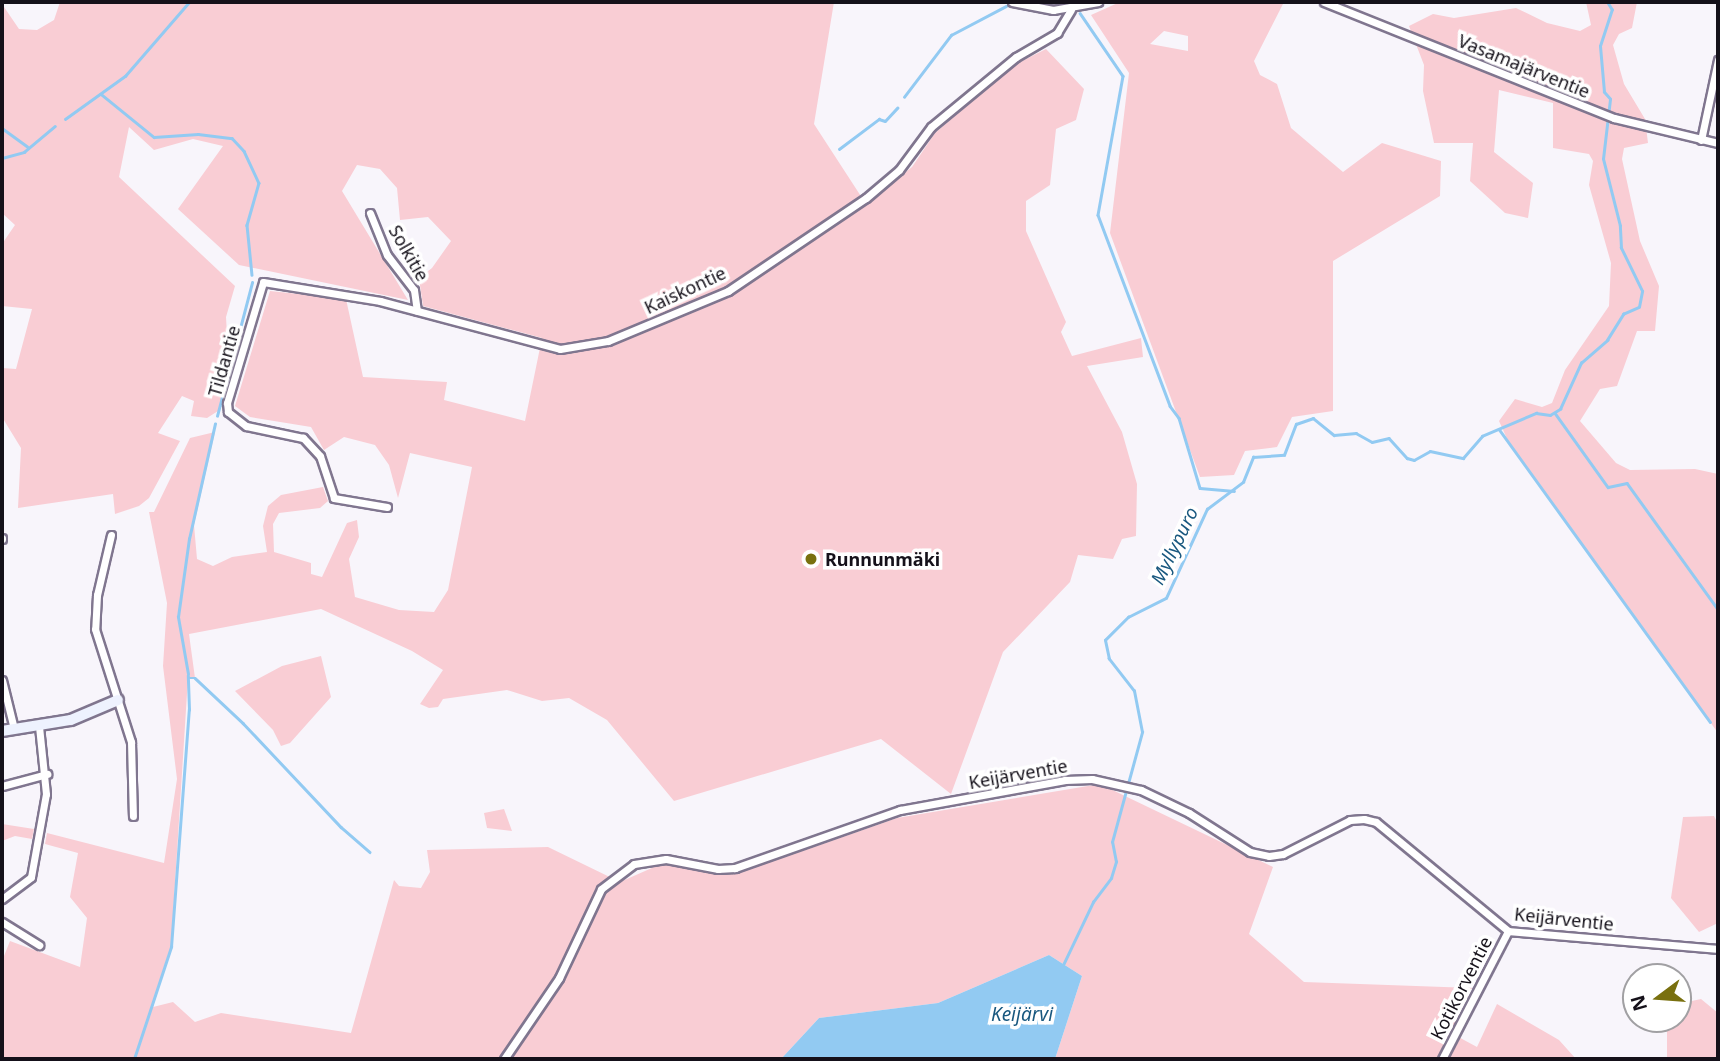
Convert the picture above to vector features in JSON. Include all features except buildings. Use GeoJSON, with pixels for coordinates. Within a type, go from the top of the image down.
{"type":"FeatureCollection","features":[{"type":"Feature","properties":{"kind":"street"},"geometry":{"type":"LineString","coordinates":[[1012,2],[1071,10],[1098,2]]}},
{"type":"Feature","properties":{"kind":"street","name":"Vasamajärventie"},"geometry":{"type":"LineString","coordinates":[[1324,2],[1614,118],[1718,143]]}},
{"type":"Feature","properties":{"kind":"street","name":"Kaiskontie"},"geometry":{"type":"LineString","coordinates":[[263,282],[331,290],[569,349],[608,341],[728,291],[866,198],[899,170],[931,127],[1016,57],[1057,33],[1071,10]]}},
{"type":"Feature","properties":{"kind":"street"},"geometry":{"type":"LineString","coordinates":[[1701,140],[1718,60]]}},
{"type":"Feature","properties":{"kind":"street","name":"Solkitie"},"geometry":{"type":"LineString","coordinates":[[370,213],[387,255],[414,290],[417,311]]}},
{"type":"Feature","properties":{"kind":"street","name":"Tildantie"},"geometry":{"type":"LineString","coordinates":[[263,282],[227,403],[228,412],[238,423],[303,438],[320,456],[334,498],[387,507]]}},
{"type":"Feature","properties":{"kind":"street"},"geometry":{"type":"LineString","coordinates":[[111,535],[97,595],[95,629],[134,761],[133,816]]}},
{"type":"Feature","properties":{"kind":"street"},"geometry":{"type":"LineString","coordinates":[[2,680],[14,729]]}},
{"type":"Feature","properties":{"kind":"street"},"geometry":{"type":"LineString","coordinates":[[2,731],[85,716],[118,701]]}},
{"type":"Feature","properties":{"kind":"street"},"geometry":{"type":"LineString","coordinates":[[2,899],[31,877],[47,774],[38,726]]}},
{"type":"Feature","properties":{"kind":"street"},"geometry":{"type":"LineString","coordinates":[[2,786],[47,774]]}},
{"type":"Feature","properties":{"kind":"street","name":"Keijärventie"},"geometry":{"type":"LineString","coordinates":[[504,1059],[559,978],[580,926],[601,889],[634,864],[666,859],[718,869],[735,868],[900,810],[1065,780],[1110,782],[1141,790],[1189,813],[1250,852],[1269,856],[1283,854],[1350,820],[1376,822],[1508,931],[1718,949]]}},
{"type":"Feature","properties":{"kind":"street"},"geometry":{"type":"LineString","coordinates":[[2,922],[39,945]]}},
{"type":"Feature","properties":{"kind":"street","name":"Kotikorventie"},"geometry":{"type":"LineString","coordinates":[[1442,1059],[1508,931]]}},
{"type":"Feature","properties":{"kind":"shaded area"},"geometry":{"type":"Polygon","coordinates":[[[60,2],[834,2],[814,124],[866,204],[912,167],[935,133],[1016,64],[1046,49],[1084,89],[1076,120],[1056,129],[1050,185],[1026,201],[1026,231],[1066,322],[1061,332],[1072,356],[1141,338],[1143,357],[1087,366],[1122,432],[1137,484],[1136,536],[1122,539],[1113,559],[1078,555],[1070,582],[1003,652],[951,794],[881,739],[674,801],[607,720],[569,698],[542,701],[507,690],[443,699],[438,707],[429,708],[420,704],[443,670],[412,651],[321,609],[189,634],[195,678],[188,678],[171,947],[153,1007],[173,1002],[195,1022],[221,1013],[351,1033],[394,880],[399,886],[421,888],[430,872],[427,850],[548,847],[620,882],[661,864],[736,874],[897,818],[1100,784],[1273,867],[1249,934],[1304,982],[1472,988],[1451,1033],[1477,1047],[1497,1004],[1559,1040],[1576,1059],[1055,1059],[1082,976],[1049,955],[938,1003],[819,1018],[781,1059],[2,1059],[2,961],[10,941],[80,967],[87,918],[70,897],[78,853],[45,844],[47,833],[164,863],[177,779],[163,666],[167,603],[149,512],[154,512],[190,438],[215,432],[194,525],[197,559],[213,566],[232,557],[267,552],[263,526],[268,506],[281,495],[323,487],[328,501],[320,508],[279,513],[273,524],[274,552],[311,563],[311,574],[322,577],[347,523],[357,520],[359,537],[349,559],[355,597],[399,610],[434,612],[448,590],[472,467],[410,453],[398,498],[389,465],[375,445],[344,437],[324,450],[311,427],[250,417],[235,406],[270,291],[346,299],[363,377],[447,382],[444,400],[525,421],[542,338],[423,306],[419,278],[432,268],[451,241],[428,217],[400,220],[397,188],[380,169],[357,165],[342,191],[408,300],[239,265],[178,209],[223,146],[193,139],[154,150],[129,127],[119,177],[235,286],[226,317],[229,369],[218,411],[207,418],[191,416],[194,401],[182,396],[158,433],[180,441],[149,498],[139,506],[115,514],[113,494],[18,508],[21,448],[2,417],[2,368],[16,369],[32,309],[2,306],[2,244],[15,225],[2,213],[2,4],[19,29],[37,30],[54,20],[60,2]]]}},
{"type":"Feature","properties":{"kind":"shaded area"},"geometry":{"type":"Polygon","coordinates":[[[1120,2],[1284,2],[1254,61],[1260,75],[1277,84],[1291,128],[1343,172],[1382,143],[1441,161],[1440,196],[1333,261],[1333,411],[1292,417],[1277,447],[1245,451],[1234,475],[1200,477],[1110,233],[1129,73],[1091,15],[1120,2]],[[1164,31],[1150,44],[1188,51],[1188,36],[1164,31]]]}},
{"type":"Feature","properties":{"kind":"shaded area"},"geometry":{"type":"Polygon","coordinates":[[[1586,2],[1637,2],[1632,28],[1619,34],[1613,45],[1624,84],[1645,119],[1648,143],[1624,148],[1622,159],[1640,241],[1659,286],[1655,331],[1637,331],[1617,386],[1600,389],[1580,421],[1616,463],[1630,470],[1695,469],[1718,474],[1718,733],[1509,443],[1499,421],[1515,399],[1542,407],[1552,403],[1565,370],[1609,306],[1611,263],[1589,185],[1593,161],[1589,154],[1553,148],[1553,103],[1499,90],[1494,152],[1533,183],[1528,218],[1505,213],[1470,181],[1473,143],[1434,143],[1423,91],[1424,65],[1409,26],[1433,14],[1454,18],[1516,8],[1547,23],[1580,31],[1591,25],[1586,2]]]}},
{"type":"Feature","properties":{"kind":"shaded area"},"geometry":{"type":"Polygon","coordinates":[[[321,656],[331,697],[290,743],[281,746],[273,730],[235,691],[282,666],[321,656]]]}},
{"type":"Feature","properties":{"kind":"shaded area"},"geometry":{"type":"Polygon","coordinates":[[[504,809],[512,831],[487,828],[484,813],[504,809]]]}},
{"type":"Feature","properties":{"kind":"shaded area"},"geometry":{"type":"Polygon","coordinates":[[[1714,816],[1718,824],[1718,923],[1699,932],[1671,898],[1683,817],[1714,816]]]}},
{"type":"Feature","properties":{"kind":"shaded area"},"geometry":{"type":"Polygon","coordinates":[[[2,824],[34,829],[32,839],[15,836],[2,841],[2,824]]]}},
{"type":"Feature","properties":{"kind":"shaded area"},"geometry":{"type":"Polygon","coordinates":[[[1701,999],[1718,1013],[1718,1059],[1667,1059],[1667,1033],[1692,1033],[1692,1001],[1701,999]]]}},
{"type":"Feature","properties":{"kind":"water","name":"Keijärvi"},"geometry":{"type":"Polygon","coordinates":[[[1049,955],[1082,976],[1055,1059],[781,1059],[819,1018],[938,1003],[1049,955]]]}},
{"type":"Feature","properties":{"kind":"waterway"},"geometry":{"type":"LineString","coordinates":[[65,119],[125,76],[189,2]]}},
{"type":"Feature","properties":{"kind":"waterway","name":"Myllypuro"},"geometry":{"type":"LineString","coordinates":[[1063,965],[1093,902],[1111,878],[1116,862],[1112,842],[1142,732],[1134,691],[1109,659],[1105,640],[1128,617],[1166,598],[1207,509],[1243,482],[1253,457],[1284,455],[1296,424],[1313,418],[1334,435],[1356,433],[1372,442],[1389,438],[1407,458],[1414,460],[1430,451],[1463,458],[1482,436],[1536,413],[1550,415],[1560,409],[1581,363],[1607,340],[1623,314],[1639,307],[1642,291],[1621,248],[1620,226],[1603,159],[1610,99],[1604,92],[1600,46],[1612,10],[1607,2]]}},
{"type":"Feature","properties":{"kind":"waterway"},"geometry":{"type":"LineString","coordinates":[[904,97],[951,35],[1006,6]]}},
{"type":"Feature","properties":{"kind":"waterway"},"geometry":{"type":"LineString","coordinates":[[1080,13],[1123,76],[1098,215],[1170,406],[1179,418],[1200,488],[1234,491]]}},
{"type":"Feature","properties":{"kind":"waterway"},"geometry":{"type":"LineString","coordinates":[[101,94],[154,137],[198,134],[232,138],[244,151],[259,183],[247,225],[252,275]]}},
{"type":"Feature","properties":{"kind":"waterway"},"geometry":{"type":"LineString","coordinates":[[839,149],[879,119],[885,121],[897,108]]}},
{"type":"Feature","properties":{"kind":"waterway"},"geometry":{"type":"LineString","coordinates":[[2,158],[24,152],[55,126]]}},
{"type":"Feature","properties":{"kind":"waterway"},"geometry":{"type":"LineString","coordinates":[[2,128],[27,146]]}},
{"type":"Feature","properties":{"kind":"waterway"},"geometry":{"type":"LineString","coordinates":[[217,416],[252,283]]}},
{"type":"Feature","properties":{"kind":"waterway"},"geometry":{"type":"LineString","coordinates":[[1555,413],[1608,487],[1627,483],[1718,609]]}},
{"type":"Feature","properties":{"kind":"waterway"},"geometry":{"type":"LineString","coordinates":[[188,674],[178,617],[189,539],[215,424]]}},
{"type":"Feature","properties":{"kind":"waterway"},"geometry":{"type":"LineString","coordinates":[[1499,429],[1710,722]]}},
{"type":"Feature","properties":{"kind":"waterway"},"geometry":{"type":"LineString","coordinates":[[134,1059],[171,947],[189,710],[188,676]]}},
{"type":"Feature","properties":{"kind":"waterway"},"geometry":{"type":"LineString","coordinates":[[188,678],[195,678],[243,723],[341,827],[370,852]]}},
{"type":"Feature","properties":{"kind":"place","name":"Runnunmäki"},"geometry":{"type":"Point","coordinates":[811,559]}}]}
